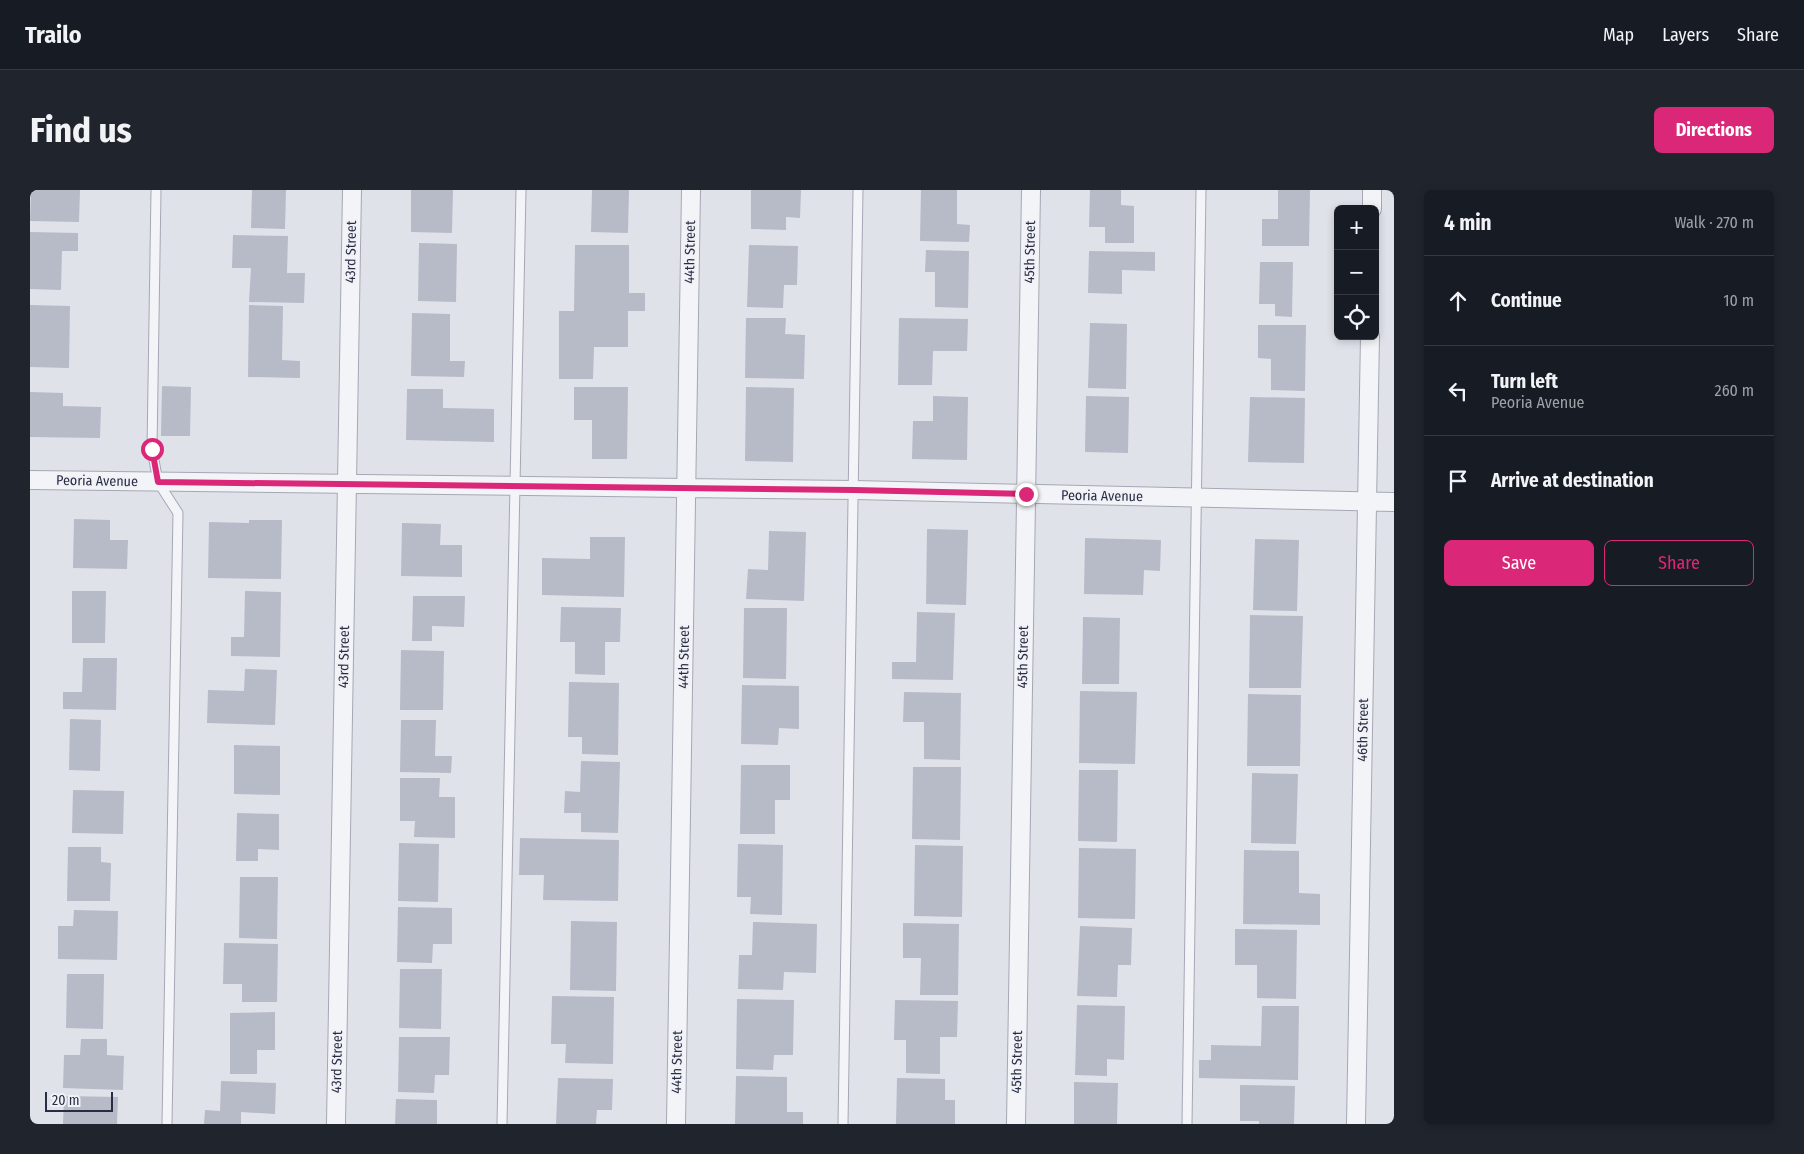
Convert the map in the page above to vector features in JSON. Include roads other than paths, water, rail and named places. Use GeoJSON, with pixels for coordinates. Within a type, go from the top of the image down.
{"type":"FeatureCollection","features":[{"type":"Feature","properties":{"kind":"street","name":"43rd Street"},"geometry":{"type":"LineString","coordinates":[[336,1124],[352,190]]}},
{"type":"Feature","properties":{"kind":"street","name":"44th Street"},"geometry":{"type":"LineString","coordinates":[[676,1124],[691,190]]}},
{"type":"Feature","properties":{"kind":"street","name":"45th Street"},"geometry":{"type":"LineString","coordinates":[[1016,1124],[1031,190]]}},
{"type":"Feature","properties":{"kind":"street"},"geometry":{"type":"LineString","coordinates":[[1372,190],[1372,205]]}},
{"type":"Feature","properties":{"kind":"street","name":"46th Street"},"geometry":{"type":"LineString","coordinates":[[1356,1124],[1370,340]]}},
{"type":"Feature","properties":{"kind":"street","name":"Peoria Avenue"},"geometry":{"type":"LineString","coordinates":[[30,480],[854,490],[1394,502]]}},
{"type":"Feature","properties":{"kind":"lane"},"geometry":{"type":"LineString","coordinates":[[156,190],[152,449],[158,482],[178,513],[167,1124]]}},
{"type":"Feature","properties":{"kind":"lane"},"geometry":{"type":"LineString","coordinates":[[502,1124],[521,190]]}},
{"type":"Feature","properties":{"kind":"lane"},"geometry":{"type":"LineString","coordinates":[[843,1124],[858,190]]}},
{"type":"Feature","properties":{"kind":"lane"},"geometry":{"type":"LineString","coordinates":[[1187,1124],[1201,190]]}}]}
